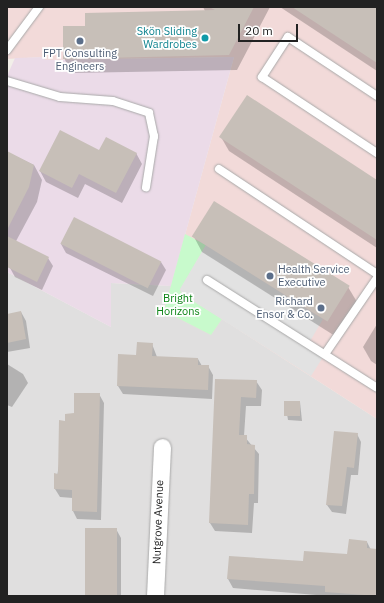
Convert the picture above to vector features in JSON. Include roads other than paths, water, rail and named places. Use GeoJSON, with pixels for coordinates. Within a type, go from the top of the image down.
{"type":"FeatureCollection","features":[{"type":"Feature","properties":{"kind":"street","name":"Nutgrove Avenue"},"geometry":{"type":"LineString","coordinates":[[155,596],[162,447]]}},
{"type":"Feature","properties":{"kind":"lane"},"geometry":{"type":"LineString","coordinates":[[7,50],[39,7]]}},
{"type":"Feature","properties":{"kind":"lane"},"geometry":{"type":"LineString","coordinates":[[377,96],[288,37],[262,77],[377,153]]}},
{"type":"Feature","properties":{"kind":"lane"},"geometry":{"type":"LineString","coordinates":[[7,82],[60,97],[113,101],[149,113],[154,136],[146,187]]}},
{"type":"Feature","properties":{"kind":"lane"},"geometry":{"type":"LineString","coordinates":[[219,169],[377,274]]}},
{"type":"Feature","properties":{"kind":"lane"},"geometry":{"type":"LineString","coordinates":[[325,354],[377,278]]}},
{"type":"Feature","properties":{"kind":"lane"},"geometry":{"type":"LineString","coordinates":[[208,280],[377,388]]}},
{"type":"Feature","properties":{"kind":"place","name":"Skön Sliding Wardrobes"},"geometry":{"type":"Point","coordinates":[205,38]}},
{"type":"Feature","properties":{"kind":"place","name":"FPT Consulting Engineers"},"geometry":{"type":"Point","coordinates":[80,41]}},
{"type":"Feature","properties":{"kind":"place","name":"Health Service Executive"},"geometry":{"type":"Point","coordinates":[270,276]}},
{"type":"Feature","properties":{"kind":"place","name":"Richard Ensor & Co."},"geometry":{"type":"Point","coordinates":[321,308]}},
{"type":"Feature","properties":{"kind":"park label","name":"Bright Horizons"},"geometry":{"type":"Point","coordinates":[178,305]}}]}
